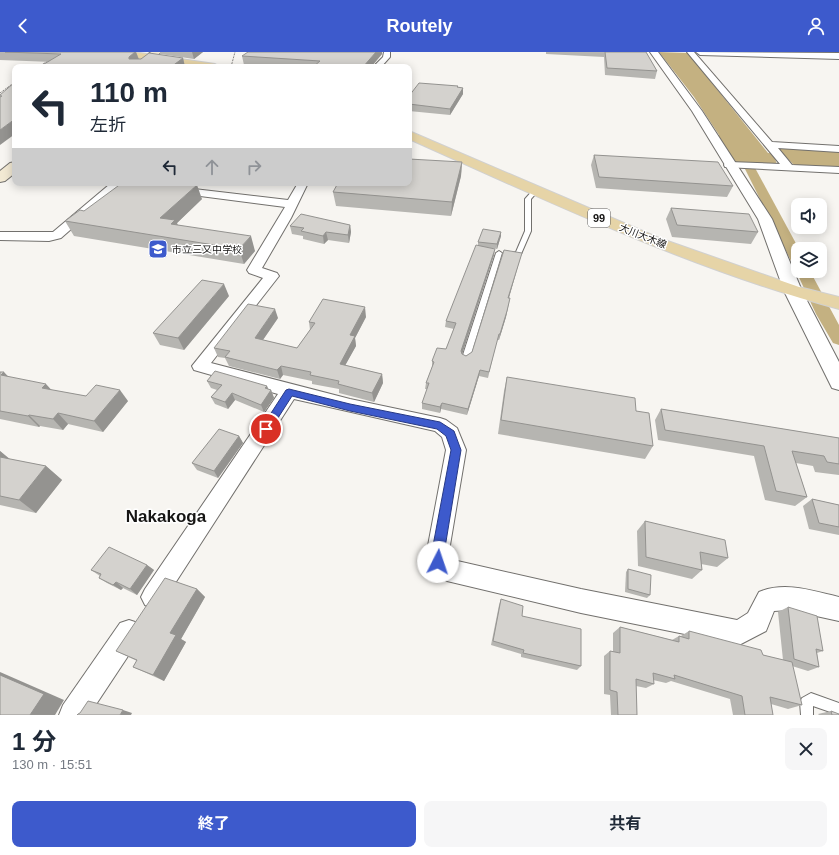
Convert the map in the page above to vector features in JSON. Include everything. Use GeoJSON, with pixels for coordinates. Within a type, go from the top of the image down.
{"type":"FeatureCollection","features":[{"type":"Feature","properties":{"kind":"main road"},"geometry":{"type":"LineString","coordinates":[[116,52],[154,54],[201,64]]}},
{"type":"Feature","properties":{"kind":"main road"},"geometry":{"type":"LineString","coordinates":[[142,64],[154,54]]}},
{"type":"Feature","properties":{"kind":"main road","name":"大川大木線"},"geometry":{"type":"LineString","coordinates":[[412,136],[653,241],[797,291],[838,303]]}},
{"type":"Feature","properties":{"kind":"main road"},"geometry":{"type":"LineString","coordinates":[[0,178],[12,168]]}},
{"type":"Feature","properties":{"kind":"street"},"geometry":{"type":"LineString","coordinates":[[380,64],[386,57],[387,52]]}},
{"type":"Feature","properties":{"kind":"street"},"geometry":{"type":"LineString","coordinates":[[654,52],[697,111],[732,165],[764,219],[839,382]]}},
{"type":"Feature","properties":{"kind":"street"},"geometry":{"type":"LineString","coordinates":[[690,52],[788,166]]}},
{"type":"Feature","properties":{"kind":"street"},"geometry":{"type":"LineString","coordinates":[[700,52],[839,56]]}},
{"type":"Feature","properties":{"kind":"street"},"geometry":{"type":"LineString","coordinates":[[771,146],[839,149]]}},
{"type":"Feature","properties":{"kind":"street"},"geometry":{"type":"LineString","coordinates":[[732,165],[788,166],[839,170]]}},
{"type":"Feature","properties":{"kind":"street"},"geometry":{"type":"LineString","coordinates":[[0,236],[49,237],[57,235],[114,186]]}},
{"type":"Feature","properties":{"kind":"street"},"geometry":{"type":"LineString","coordinates":[[138,186],[154,188]]}},
{"type":"Feature","properties":{"kind":"street"},"geometry":{"type":"LineString","coordinates":[[301,186],[254,270],[272,276],[200,366],[289,392],[350,407],[440,426],[450,434],[456,450],[438,551],[438,562],[447,570],[581,601],[739,633],[757,622],[767,600],[789,598],[839,609]]}},
{"type":"Feature","properties":{"kind":"street"},"geometry":{"type":"LineString","coordinates":[[169,189],[292,204]]}},
{"type":"Feature","properties":{"kind":"street"},"geometry":{"type":"LineString","coordinates":[[73,715],[289,392]]}},
{"type":"Feature","properties":{"kind":"lane"},"geometry":{"type":"LineString","coordinates":[[466,358],[495,253],[516,255],[519,253],[528,231],[528,199],[535,191]]}},
{"type":"Feature","properties":{"kind":"lane"},"geometry":{"type":"LineString","coordinates":[[807,715],[806,702],[811,699],[839,709]]}},
{"type":"Feature","properties":{"kind":"path"},"geometry":{"type":"LineString","coordinates":[[232,64],[235,52]]}},
{"type":"Feature","properties":{"kind":"path"},"geometry":{"type":"LineString","coordinates":[[43,64],[48,61]]}},
{"type":"Feature","properties":{"kind":"path"},"geometry":{"type":"LineString","coordinates":[[0,93],[12,84]]}},
{"type":"Feature","properties":{"kind":"shaded area"},"geometry":{"type":"Polygon","coordinates":[[[659,52],[688,53],[768,153],[782,154],[778,149],[779,148],[839,151],[839,167],[794,165],[787,158],[775,158],[777,165],[737,163],[732,161],[717,136],[719,135],[694,97],[659,52]]]}},
{"type":"Feature","properties":{"kind":"building"},"geometry":{"type":"Polygon","coordinates":[[[5,52],[135,52],[129,57],[129,59],[141,59],[149,53],[183,58],[175,64],[44,64],[61,54],[5,52]]]}},
{"type":"Feature","properties":{"kind":"building"},"geometry":{"type":"Polygon","coordinates":[[[248,52],[376,52],[366,64],[316,64],[320,61],[242,56],[248,52]]]}},
{"type":"Feature","properties":{"kind":"building"},"geometry":{"type":"Polygon","coordinates":[[[605,52],[646,52],[657,71],[607,68],[605,52]]]}},
{"type":"Feature","properties":{"kind":"building"},"geometry":{"type":"Polygon","coordinates":[[[419,83],[458,86],[457,87],[463,88],[450,109],[412,104],[412,92],[419,83]]]}},
{"type":"Feature","properties":{"kind":"building"},"geometry":{"type":"Polygon","coordinates":[[[12,85],[12,121],[0,130],[0,97],[2,96],[0,95],[12,85]]]}},
{"type":"Feature","properties":{"kind":"building"},"geometry":{"type":"Polygon","coordinates":[[[594,155],[718,162],[733,186],[599,177],[594,155]]]}},
{"type":"Feature","properties":{"kind":"building"},"geometry":{"type":"Polygon","coordinates":[[[412,159],[462,162],[452,202],[333,192],[336,186],[412,186],[412,159]]]}},
{"type":"Feature","properties":{"kind":"building"},"geometry":{"type":"Polygon","coordinates":[[[118,186],[196,186],[160,218],[175,220],[171,224],[251,236],[239,249],[65,221],[80,210],[84,211],[118,186]]]}},
{"type":"Feature","properties":{"kind":"building"},"geometry":{"type":"Polygon","coordinates":[[[671,208],[749,214],[758,232],[677,225],[671,208]]]}},
{"type":"Feature","properties":{"kind":"building"},"geometry":{"type":"Polygon","coordinates":[[[301,214],[350,225],[348,235],[326,232],[323,236],[301,231],[304,228],[290,226],[301,214]]]}},
{"type":"Feature","properties":{"kind":"building"},"geometry":{"type":"Polygon","coordinates":[[[483,229],[501,232],[497,244],[478,242],[483,229]]]}},
{"type":"Feature","properties":{"kind":"building"},"geometry":{"type":"Polygon","coordinates":[[[476,245],[495,249],[461,351],[462,354],[466,356],[472,352],[504,250],[522,253],[508,298],[510,298],[507,311],[489,372],[480,370],[468,409],[442,403],[440,407],[422,403],[429,383],[426,383],[434,362],[432,361],[437,348],[446,349],[456,323],[446,321],[476,245]]]}},
{"type":"Feature","properties":{"kind":"building"},"geometry":{"type":"Polygon","coordinates":[[[202,280],[224,284],[178,338],[153,333],[202,280]]]}},
{"type":"Feature","properties":{"kind":"building"},"geometry":{"type":"Polygon","coordinates":[[[323,299],[365,307],[350,335],[355,336],[340,364],[382,374],[372,393],[338,384],[339,381],[310,375],[311,372],[281,366],[277,370],[225,357],[230,351],[214,348],[248,304],[275,309],[255,338],[297,348],[315,323],[309,322],[323,299]]]}},
{"type":"Feature","properties":{"kind":"building"},"geometry":{"type":"Polygon","coordinates":[[[215,371],[267,386],[265,388],[271,390],[261,405],[232,393],[225,402],[211,397],[222,385],[207,381],[215,371]]]}},
{"type":"Feature","properties":{"kind":"building"},"geometry":{"type":"Polygon","coordinates":[[[0,372],[4,372],[1,375],[46,384],[42,388],[86,396],[96,385],[120,390],[94,421],[58,413],[53,419],[28,416],[0,411],[0,372]]]}},
{"type":"Feature","properties":{"kind":"building"},"geometry":{"type":"Polygon","coordinates":[[[507,377],[635,398],[636,411],[649,413],[653,446],[501,420],[507,377]]]}},
{"type":"Feature","properties":{"kind":"building"},"geometry":{"type":"Polygon","coordinates":[[[661,409],[839,438],[839,464],[827,462],[824,456],[792,451],[807,497],[776,491],[764,446],[665,430],[661,409]]]}},
{"type":"Feature","properties":{"kind":"building"},"geometry":{"type":"Polygon","coordinates":[[[219,429],[239,436],[214,471],[192,463],[219,429]]]}},
{"type":"Feature","properties":{"kind":"building"},"geometry":{"type":"Polygon","coordinates":[[[0,457],[46,466],[19,500],[0,496],[0,457]]]}},
{"type":"Feature","properties":{"kind":"building"},"geometry":{"type":"Polygon","coordinates":[[[812,499],[839,505],[839,527],[819,523],[812,499]]]}},
{"type":"Feature","properties":{"kind":"building"},"geometry":{"type":"Polygon","coordinates":[[[645,521],[725,540],[728,558],[700,552],[702,570],[646,557],[645,521]]]}},
{"type":"Feature","properties":{"kind":"building"},"geometry":{"type":"Polygon","coordinates":[[[109,547],[147,565],[130,589],[116,582],[113,585],[99,578],[101,574],[91,570],[109,547]]]}},
{"type":"Feature","properties":{"kind":"building"},"geometry":{"type":"Polygon","coordinates":[[[628,569],[651,575],[650,595],[628,589],[628,569]]]}},
{"type":"Feature","properties":{"kind":"building"},"geometry":{"type":"Polygon","coordinates":[[[165,578],[197,589],[170,633],[176,635],[153,675],[133,667],[137,660],[116,651],[165,578]]]}},
{"type":"Feature","properties":{"kind":"building"},"geometry":{"type":"Polygon","coordinates":[[[501,599],[523,606],[522,616],[581,629],[581,666],[523,653],[524,650],[493,641],[501,599]]]}},
{"type":"Feature","properties":{"kind":"building"},"geometry":{"type":"Polygon","coordinates":[[[788,607],[817,616],[823,651],[816,649],[819,667],[794,659],[788,607]]]}},
{"type":"Feature","properties":{"kind":"building"},"geometry":{"type":"Polygon","coordinates":[[[620,627],[679,642],[679,636],[689,639],[689,631],[761,650],[763,655],[792,662],[802,705],[770,697],[773,715],[745,715],[742,696],[674,675],[675,679],[653,673],[654,684],[636,679],[637,715],[618,715],[617,692],[610,690],[610,651],[620,653],[620,627]]]}},
{"type":"Feature","properties":{"kind":"building"},"geometry":{"type":"Polygon","coordinates":[[[0,675],[44,694],[30,715],[0,715],[0,675]]]}},
{"type":"Feature","properties":{"kind":"building"},"geometry":{"type":"Polygon","coordinates":[[[88,701],[123,710],[120,715],[77,715],[88,701]]]}},
{"type":"Feature","properties":{"kind":"building"},"geometry":{"type":"Polygon","coordinates":[[[831,711],[839,714],[839,715],[832,715],[831,711]]]}},
{"type":"Feature","properties":{"kind":"waterway"},"geometry":{"type":"LineString","coordinates":[[743,155],[791,248]]}},
{"type":"Feature","properties":{"kind":"waterway"},"geometry":{"type":"LineString","coordinates":[[806,278],[824,314],[839,339]]}},
{"type":"Feature","properties":{"kind":"place","name":"市立三又中学校"},"geometry":{"type":"Point","coordinates":[158,249]}},
{"type":"Feature","properties":{"kind":"district","name":"Nakakoga"},"geometry":{"type":"Point","coordinates":[166,516]}},
{"type":"Feature","properties":{"kind":"route"},"geometry":{"type":"LineString","coordinates":[[266,429],[289,392],[350,407],[440,426],[450,434],[456,450],[438,551],[438,562]]}}]}
